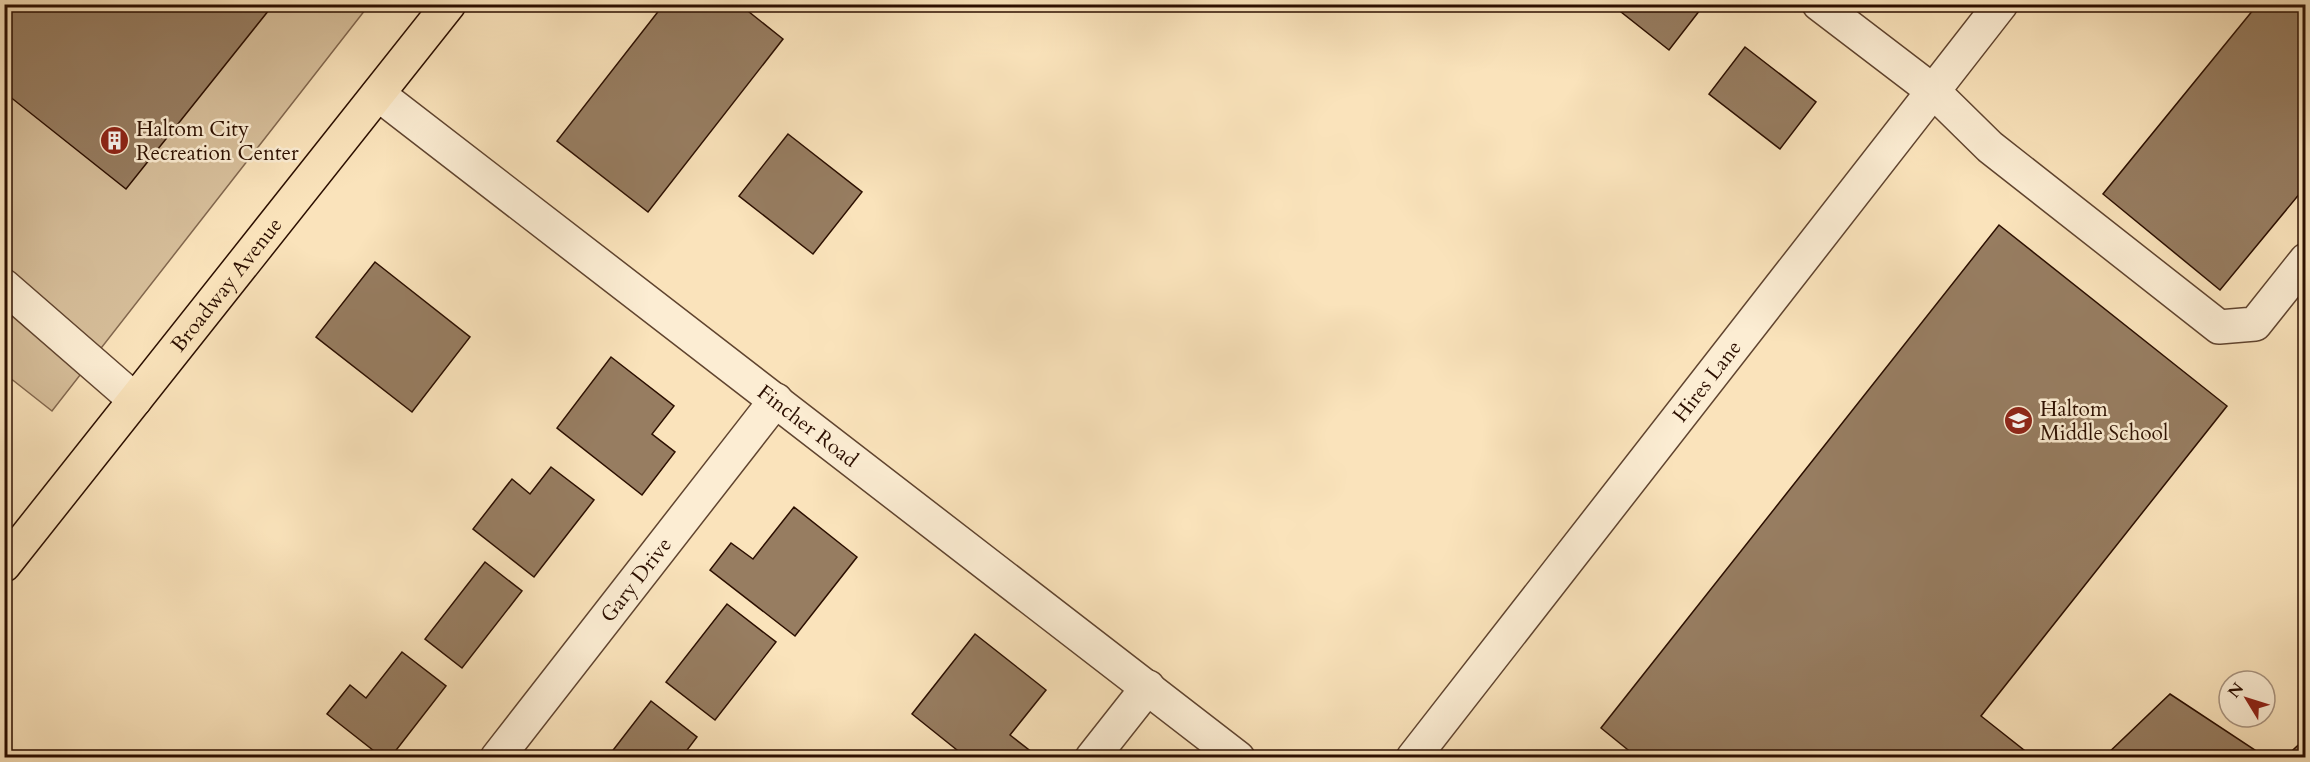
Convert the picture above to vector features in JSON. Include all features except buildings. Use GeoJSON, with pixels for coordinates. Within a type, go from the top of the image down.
{"type":"FeatureCollection","features":[{"type":"Feature","properties":{"kind":"main road","name":"Broadway Avenue"},"geometry":{"type":"LineString","coordinates":[[4,565],[449,4]]}},
{"type":"Feature","properties":{"kind":"street"},"geometry":{"type":"LineString","coordinates":[[1819,4],[1934,91],[1990,147],[2219,327],[2255,324],[2306,260]]}},
{"type":"Feature","properties":{"kind":"street","name":"Hires Lane"},"geometry":{"type":"LineString","coordinates":[[1413,758],[2001,4]]}},
{"type":"Feature","properties":{"kind":"street","name":"Fincher Road"},"geometry":{"type":"LineString","coordinates":[[378,94],[1238,758]]}},
{"type":"Feature","properties":{"kind":"street"},"geometry":{"type":"LineString","coordinates":[[4,285],[135,400]]}},
{"type":"Feature","properties":{"kind":"street","name":"Gary Drive"},"geometry":{"type":"LineString","coordinates":[[497,758],[776,400]]}},
{"type":"Feature","properties":{"kind":"street"},"geometry":{"type":"LineString","coordinates":[[1092,758],[1148,687]]}},
{"type":"Feature","properties":{"kind":"shaded area"},"geometry":{"type":"Polygon","coordinates":[[[4,5],[369,5],[52,411],[5,374],[4,5]]]}},
{"type":"Feature","properties":{"kind":"place","name":"Haltom City Recreation Center"},"geometry":{"type":"Point","coordinates":[115,141]}},
{"type":"Feature","properties":{"kind":"place","name":"Haltom Middle School"},"geometry":{"type":"Point","coordinates":[2019,421]}}]}
